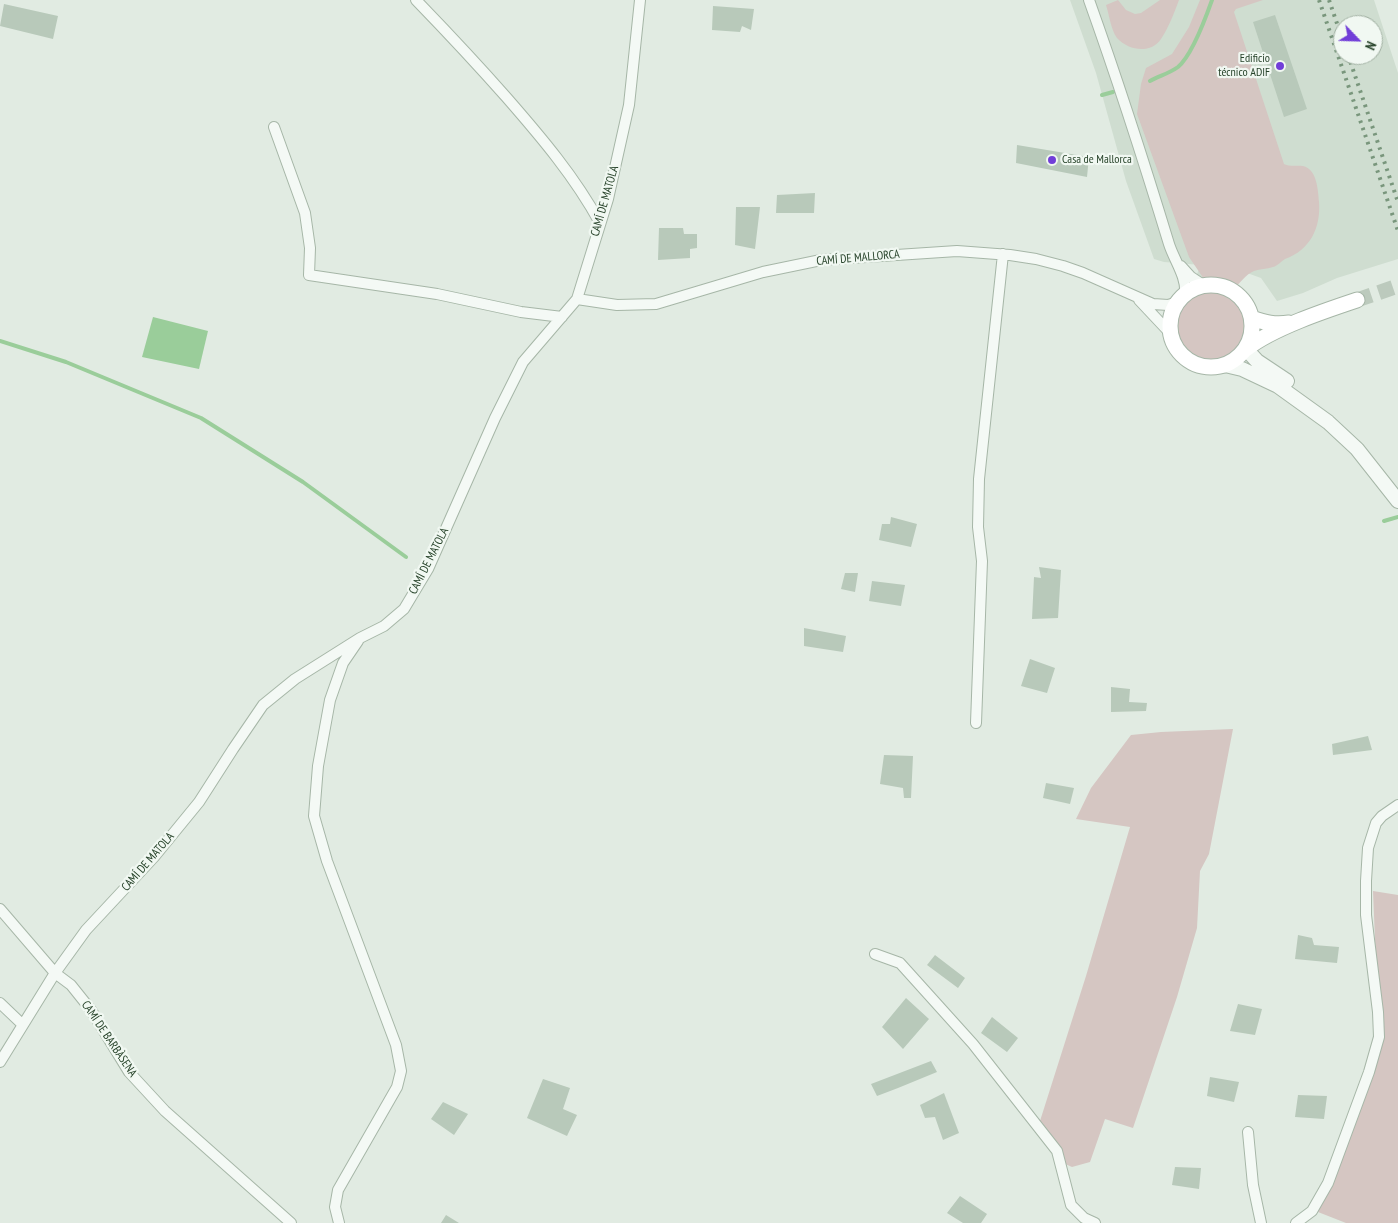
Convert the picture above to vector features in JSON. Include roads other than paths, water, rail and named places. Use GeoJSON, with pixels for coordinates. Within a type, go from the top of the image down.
{"type":"FeatureCollection","features":[{"type":"Feature","properties":{"kind":"main road"},"geometry":{"type":"LineString","coordinates":[[1246,350],[1251,340],[1252,318],[1246,303],[1234,292],[1214,285],[1203,286],[1193,289],[1181,298],[1173,312],[1170,334],[1180,353],[1197,366],[1208,368],[1225,365],[1239,358],[1260,339],[1300,321],[1357,300]]}},
{"type":"Feature","properties":{"kind":"main road"},"geometry":{"type":"LineString","coordinates":[[1252,318],[1277,325],[1300,321]]}},
{"type":"Feature","properties":{"kind":"street"},"geometry":{"type":"LineString","coordinates":[[416,0],[536,130],[587,198],[600,223]]}},
{"type":"Feature","properties":{"kind":"street","name":"CAMÍ DE MATOLA"},"geometry":{"type":"LineString","coordinates":[[0,1062],[55,973],[86,930],[154,857],[199,802],[263,705],[295,679],[360,638],[384,626],[404,609],[428,569],[495,418],[523,362],[577,299],[610,190],[629,105],[640,0]]}},
{"type":"Feature","properties":{"kind":"street"},"geometry":{"type":"LineString","coordinates":[[1089,0],[1184,280],[1181,298]]}},
{"type":"Feature","properties":{"kind":"street"},"geometry":{"type":"LineString","coordinates":[[274,127],[305,213],[310,248],[309,275],[437,294],[521,312],[562,317]]}},
{"type":"Feature","properties":{"kind":"street","name":"CAMÍ DE MALLORCA"},"geometry":{"type":"LineString","coordinates":[[577,299],[617,305],[656,304],[763,272],[821,260],[956,251],[1003,254],[1036,259],[1063,266],[1160,305],[1181,298]]}},
{"type":"Feature","properties":{"kind":"street"},"geometry":{"type":"LineString","coordinates":[[976,723],[982,561],[978,527],[979,479],[1003,254]]}},
{"type":"Feature","properties":{"kind":"street"},"geometry":{"type":"LineString","coordinates":[[1176,261],[1191,277],[1203,286]]}},
{"type":"Feature","properties":{"kind":"street","name":"CAMÍ DE MALLORCA"},"geometry":{"type":"LineString","coordinates":[[1137,297],[1170,334]]}},
{"type":"Feature","properties":{"kind":"street"},"geometry":{"type":"LineString","coordinates":[[1246,350],[1257,361],[1318,404],[1338,422],[1398,492]]}},
{"type":"Feature","properties":{"kind":"street"},"geometry":{"type":"LineString","coordinates":[[1225,365],[1250,372],[1278,386],[1328,422],[1357,449],[1398,501]]}},
{"type":"Feature","properties":{"kind":"street"},"geometry":{"type":"LineString","coordinates":[[339,1223],[335,1207],[338,1190],[397,1087],[401,1070],[396,1045],[326,862],[314,816],[318,766],[330,700],[343,663],[360,638]]}},
{"type":"Feature","properties":{"kind":"street"},"geometry":{"type":"LineString","coordinates":[[1296,1223],[1312,1211],[1328,1183],[1379,1036],[1378,1012],[1366,915],[1368,848],[1376,823],[1382,816],[1398,805]]}},
{"type":"Feature","properties":{"kind":"street","name":"CAMÍ DE BARBÀSENA"},"geometry":{"type":"LineString","coordinates":[[0,909],[55,973],[71,985],[86,1004],[129,1072],[159,1105],[291,1223]]}},
{"type":"Feature","properties":{"kind":"street"},"geometry":{"type":"LineString","coordinates":[[876,954],[900,963],[973,1044],[1056,1151],[1071,1205],[1084,1218],[1095,1223]]}},
{"type":"Feature","properties":{"kind":"street"},"geometry":{"type":"LineString","coordinates":[[0,1003],[23,1025]]}},
{"type":"Feature","properties":{"kind":"street"},"geometry":{"type":"LineString","coordinates":[[1248,1132],[1253,1185],[1260,1223]]}},
{"type":"Feature","properties":{"kind":"waterway"},"geometry":{"type":"LineString","coordinates":[[1150,81],[1175,69],[1183,61],[1198,35],[1212,0]]}},
{"type":"Feature","properties":{"kind":"waterway"},"geometry":{"type":"LineString","coordinates":[[1102,95],[1113,92]]}},
{"type":"Feature","properties":{"kind":"waterway"},"geometry":{"type":"LineString","coordinates":[[0,341],[66,362],[201,418],[303,482],[406,557]]}},
{"type":"Feature","properties":{"kind":"waterway"},"geometry":{"type":"LineString","coordinates":[[1384,521],[1398,517]]}},
{"type":"Feature","properties":{"kind":"tunnel"},"geometry":{"type":"LineString","coordinates":[[1357,300],[1398,286]]}},
{"type":"Feature","properties":{"kind":"railway"},"geometry":{"type":"LineString","coordinates":[[1319,0],[1398,231]]}},
{"type":"Feature","properties":{"kind":"railway"},"geometry":{"type":"LineString","coordinates":[[1329,0],[1334,15]]}},
{"type":"Feature","properties":{"kind":"railway"},"geometry":{"type":"LineString","coordinates":[[1351,65],[1398,202]]}},
{"type":"Feature","properties":{"kind":"place","name":"Edificio técnico ADIF"},"geometry":{"type":"Point","coordinates":[1280,66]}},
{"type":"Feature","properties":{"kind":"place","name":"Casa de Mallorca"},"geometry":{"type":"Point","coordinates":[1052,160]}}]}
